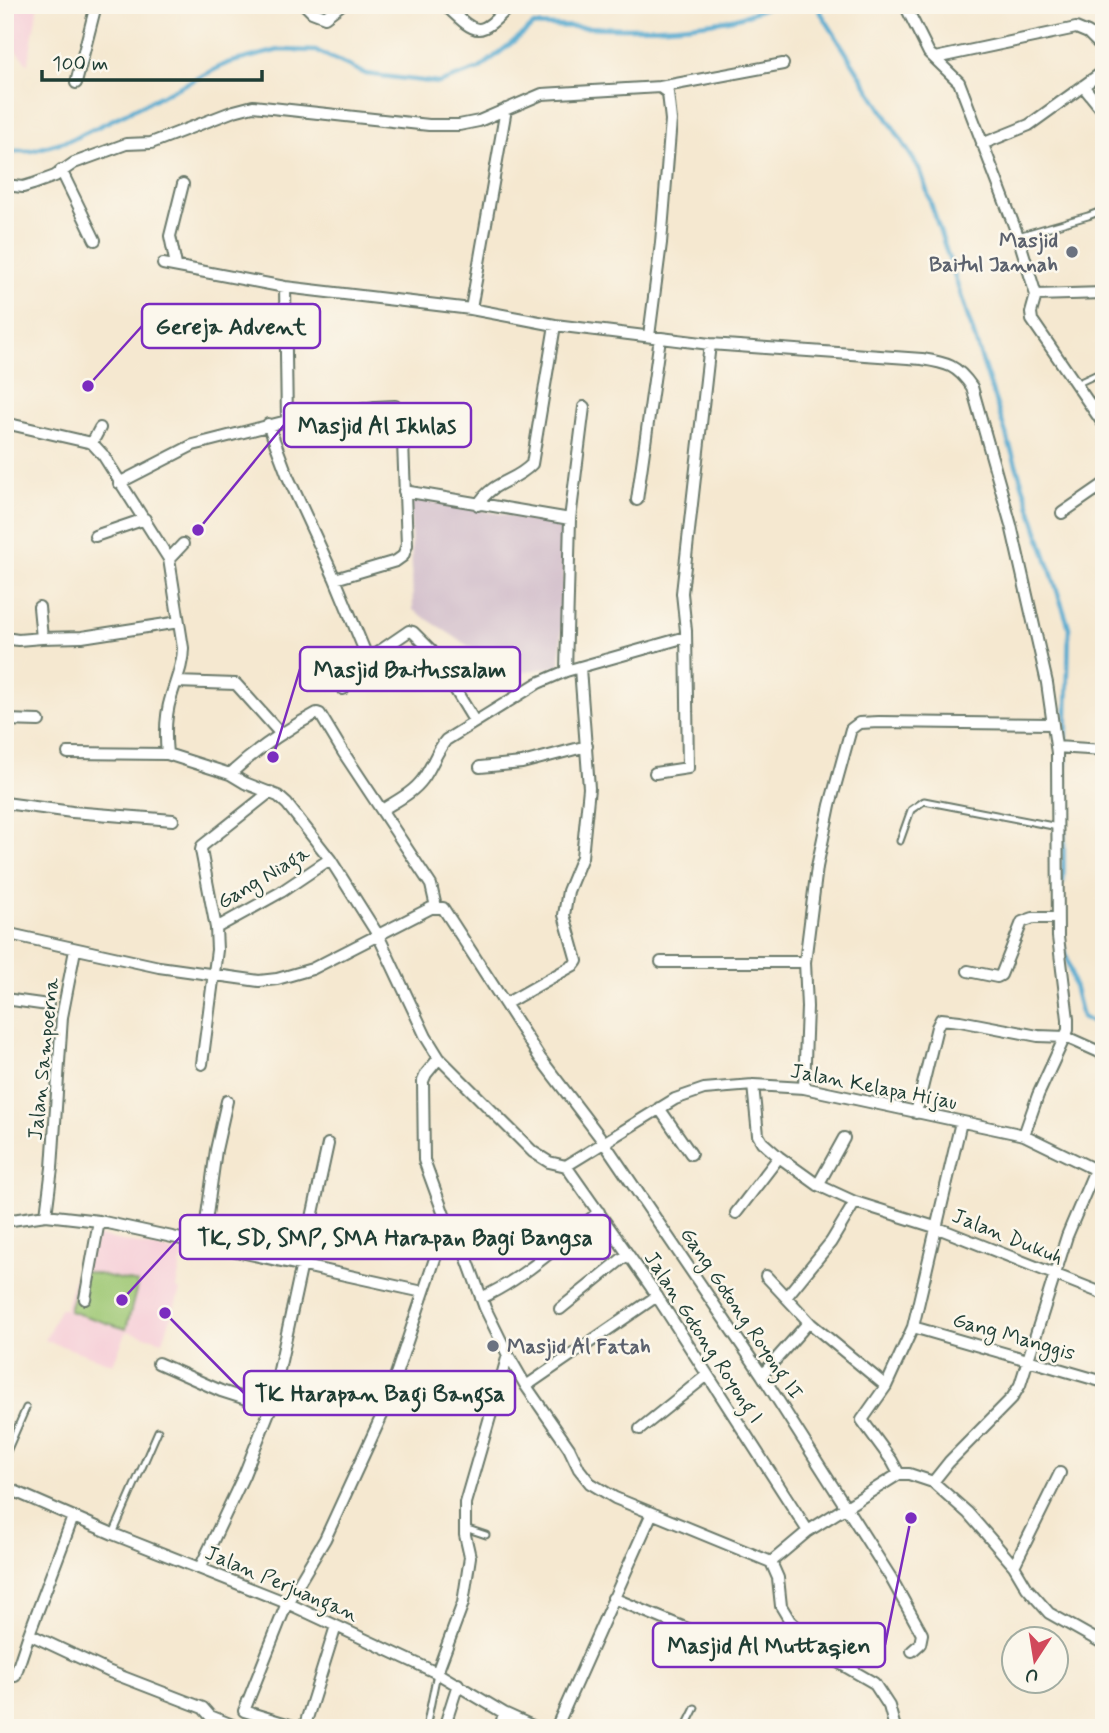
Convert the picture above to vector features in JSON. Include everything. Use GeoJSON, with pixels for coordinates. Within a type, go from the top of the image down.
{"type":"FeatureCollection","features":[{"type":"Feature","properties":{"kind":"street"},"geometry":{"type":"LineString","coordinates":[[76,83],[96,5]]}},
{"type":"Feature","properties":{"kind":"street"},"geometry":{"type":"LineString","coordinates":[[305,5],[312,12],[325,17],[341,5]]}},
{"type":"Feature","properties":{"kind":"street"},"geometry":{"type":"LineString","coordinates":[[445,5],[467,26],[476,29],[487,28],[511,5]]}},
{"type":"Feature","properties":{"kind":"street"},"geometry":{"type":"LineString","coordinates":[[905,5],[923,44],[960,82],[1018,236],[1036,295],[1032,320],[1104,425]]}},
{"type":"Feature","properties":{"kind":"street"},"geometry":{"type":"LineString","coordinates":[[935,58],[1067,28],[1083,29],[1104,49]]}},
{"type":"Feature","properties":{"kind":"street"},"geometry":{"type":"LineString","coordinates":[[5,185],[23,187],[55,176],[61,170],[126,144],[151,143],[253,106],[429,125],[459,125],[478,121],[541,94],[660,87],[783,64]]}},
{"type":"Feature","properties":{"kind":"street"},"geometry":{"type":"LineString","coordinates":[[982,144],[1029,125],[1104,71]]}},
{"type":"Feature","properties":{"kind":"street"},"geometry":{"type":"LineString","coordinates":[[1083,86],[1104,112]]}},
{"type":"Feature","properties":{"kind":"street"},"geometry":{"type":"LineString","coordinates":[[637,500],[654,337],[671,120],[668,93],[660,87]]}},
{"type":"Feature","properties":{"kind":"street"},"geometry":{"type":"LineString","coordinates":[[471,309],[506,109]]}},
{"type":"Feature","properties":{"kind":"street"},"geometry":{"type":"LineString","coordinates":[[61,170],[95,240]]}},
{"type":"Feature","properties":{"kind":"street"},"geometry":{"type":"LineString","coordinates":[[176,265],[170,236],[183,184]]}},
{"type":"Feature","properties":{"kind":"street"},"geometry":{"type":"LineString","coordinates":[[163,264],[285,287],[471,309],[555,325],[710,344],[922,359],[953,366],[962,372],[972,387],[1011,524],[1059,747],[1057,918],[1069,1019],[1066,1037],[1038,1095],[1024,1135]]}},
{"type":"Feature","properties":{"kind":"street"},"geometry":{"type":"LineString","coordinates":[[285,287],[287,421]]}},
{"type":"Feature","properties":{"kind":"street"},"geometry":{"type":"LineString","coordinates":[[1036,295],[1104,293]]}},
{"type":"Feature","properties":{"kind":"street"},"geometry":{"type":"LineString","coordinates":[[478,505],[485,492],[525,471],[532,464],[555,325]]}},
{"type":"Feature","properties":{"kind":"street"},"geometry":{"type":"LineString","coordinates":[[656,773],[688,768],[686,637],[682,593],[710,344]]}},
{"type":"Feature","properties":{"kind":"street"},"geometry":{"type":"LineString","coordinates":[[120,483],[193,445],[268,424],[395,406],[402,417],[407,545],[403,556],[396,561],[335,579]]}},
{"type":"Feature","properties":{"kind":"street"},"geometry":{"type":"LineString","coordinates":[[566,671],[570,519],[584,407]]}},
{"type":"Feature","properties":{"kind":"street"},"geometry":{"type":"LineString","coordinates":[[5,423],[92,443],[103,455],[169,559],[183,659],[167,715],[167,754]]}},
{"type":"Feature","properties":{"kind":"street"},"geometry":{"type":"LineString","coordinates":[[268,424],[288,477],[369,659]]}},
{"type":"Feature","properties":{"kind":"street"},"geometry":{"type":"LineString","coordinates":[[92,443],[100,428]]}},
{"type":"Feature","properties":{"kind":"street"},"geometry":{"type":"LineString","coordinates":[[1062,513],[1104,484]]}},
{"type":"Feature","properties":{"kind":"street"},"geometry":{"type":"LineString","coordinates":[[404,491],[570,519]]}},
{"type":"Feature","properties":{"kind":"street"},"geometry":{"type":"LineString","coordinates":[[95,536],[145,519]]}},
{"type":"Feature","properties":{"kind":"street"},"geometry":{"type":"LineString","coordinates":[[169,559],[183,544]]}},
{"type":"Feature","properties":{"kind":"street"},"geometry":{"type":"LineString","coordinates":[[39,607],[42,638]]}},
{"type":"Feature","properties":{"kind":"street"},"geometry":{"type":"LineString","coordinates":[[5,638],[18,640],[82,637],[179,622]]}},
{"type":"Feature","properties":{"kind":"street"},"geometry":{"type":"LineString","coordinates":[[343,689],[369,659],[409,631],[413,632],[431,650],[475,722]]}},
{"type":"Feature","properties":{"kind":"street"},"geometry":{"type":"LineString","coordinates":[[382,810],[422,781],[439,747],[446,740],[538,683],[566,671],[686,637]]}},
{"type":"Feature","properties":{"kind":"street"},"geometry":{"type":"LineString","coordinates":[[505,1004],[565,971],[577,961],[564,915],[565,903],[582,858],[589,788],[580,668]]}},
{"type":"Feature","properties":{"kind":"street"},"geometry":{"type":"LineString","coordinates":[[176,682],[236,684],[280,733]]}},
{"type":"Feature","properties":{"kind":"street"},"geometry":{"type":"LineString","coordinates":[[5,933],[75,950],[214,976],[259,981],[312,969],[436,907],[431,885],[320,714],[317,713],[280,733],[230,774]]}},
{"type":"Feature","properties":{"kind":"street"},"geometry":{"type":"LineString","coordinates":[[5,720],[39,721]]}},
{"type":"Feature","properties":{"kind":"street"},"geometry":{"type":"LineString","coordinates":[[804,1088],[807,1007],[805,962],[817,867],[849,733],[859,723],[1052,724]]}},
{"type":"Feature","properties":{"kind":"street"},"geometry":{"type":"LineString","coordinates":[[480,767],[522,763],[587,746]]}},
{"type":"Feature","properties":{"kind":"street"},"geometry":{"type":"LineString","coordinates":[[1059,747],[1103,750]]}},
{"type":"Feature","properties":{"kind":"street"},"geometry":{"type":"LineString","coordinates":[[68,753],[167,754],[230,774],[244,783],[278,796],[330,859],[378,935],[426,1037],[439,1058],[533,1152],[549,1162],[566,1166]]}},
{"type":"Feature","properties":{"kind":"street"},"geometry":{"type":"LineString","coordinates":[[202,1064],[217,950],[216,928],[201,854],[202,846],[270,792]]}},
{"type":"Feature","properties":{"kind":"street"},"geometry":{"type":"LineString","coordinates":[[5,803],[72,812],[173,820]]}},
{"type":"Feature","properties":{"kind":"street","name":"Gang Niaga"},"geometry":{"type":"LineString","coordinates":[[216,928],[281,892],[330,859]]}},
{"type":"Feature","properties":{"kind":"street","name":"Gang Gotong Royong II"},"geometry":{"type":"LineString","coordinates":[[436,907],[447,911],[540,1058],[603,1141],[762,1375],[844,1508],[891,1578],[922,1634],[920,1644],[912,1651]]}},
{"type":"Feature","properties":{"kind":"street"},"geometry":{"type":"LineString","coordinates":[[968,971],[997,977],[1001,975],[1022,922],[1033,918],[1057,918]]}},
{"type":"Feature","properties":{"kind":"street","name":"Jalan Sampoerna"},"geometry":{"type":"LineString","coordinates":[[46,1215],[52,1168],[62,1017],[75,950]]}},
{"type":"Feature","properties":{"kind":"street"},"geometry":{"type":"LineString","coordinates":[[661,962],[805,962]]}},
{"type":"Feature","properties":{"kind":"street"},"geometry":{"type":"LineString","coordinates":[[5,999],[48,1005]]}},
{"type":"Feature","properties":{"kind":"street"},"geometry":{"type":"LineString","coordinates":[[916,1113],[939,1020],[950,1019],[1038,1036],[1066,1037],[1104,1054]]}},
{"type":"Feature","properties":{"kind":"street"},"geometry":{"type":"LineString","coordinates":[[439,1058],[423,1082],[422,1140],[425,1169],[508,1355],[526,1387],[590,1483],[615,1498],[771,1562],[778,1578],[781,1606],[786,1614],[802,1634],[834,1660],[874,1684],[889,1706],[895,1728]]}},
{"type":"Feature","properties":{"kind":"street","name":"Jalan Kelapa Hijau"},"geometry":{"type":"LineString","coordinates":[[566,1166],[675,1098],[704,1089],[752,1084],[804,1088],[1024,1135],[1100,1172]]}},
{"type":"Feature","properties":{"kind":"street","name":"Jalan Dukuh"},"geometry":{"type":"LineString","coordinates":[[752,1084],[758,1135],[762,1142],[818,1185],[855,1202],[938,1228],[1053,1276],[1104,1294]]}},
{"type":"Feature","properties":{"kind":"street"},"geometry":{"type":"LineString","coordinates":[[203,1244],[216,1150],[227,1101]]}},
{"type":"Feature","properties":{"kind":"street"},"geometry":{"type":"LineString","coordinates":[[659,1108],[691,1154]]}},
{"type":"Feature","properties":{"kind":"street"},"geometry":{"type":"LineString","coordinates":[[899,1474],[862,1420],[886,1385],[913,1328],[961,1122]]}},
{"type":"Feature","properties":{"kind":"street"},"geometry":{"type":"LineString","coordinates":[[818,1185],[844,1138]]}},
{"type":"Feature","properties":{"kind":"street"},"geometry":{"type":"LineString","coordinates":[[200,1568],[244,1475],[271,1407],[328,1144]]}},
{"type":"Feature","properties":{"kind":"street"},"geometry":{"type":"LineString","coordinates":[[736,1213],[779,1157]]}},
{"type":"Feature","properties":{"kind":"street","name":"Jalan Gotong Royong I"},"geometry":{"type":"LineString","coordinates":[[566,1166],[657,1296],[808,1531]]}},
{"type":"Feature","properties":{"kind":"street"},"geometry":{"type":"LineString","coordinates":[[933,1482],[1012,1398],[1020,1385],[1067,1236],[1100,1172]]}},
{"type":"Feature","properties":{"kind":"street"},"geometry":{"type":"LineString","coordinates":[[786,1296],[831,1242],[855,1202]]}},
{"type":"Feature","properties":{"kind":"street"},"geometry":{"type":"LineString","coordinates":[[481,1298],[502,1289],[599,1212]]}},
{"type":"Feature","properties":{"kind":"street"},"geometry":{"type":"LineString","coordinates":[[5,1221],[46,1215],[99,1221],[423,1292]]}},
{"type":"Feature","properties":{"kind":"street"},"geometry":{"type":"LineString","coordinates":[[85,1299],[99,1221]]}},
{"type":"Feature","properties":{"kind":"street"},"geometry":{"type":"LineString","coordinates":[[29,1634],[110,1672],[203,1708],[210,1716],[236,1727],[287,1603],[325,1539],[383,1413],[447,1223]]}},
{"type":"Feature","properties":{"kind":"street"},"geometry":{"type":"LineString","coordinates":[[559,1309],[628,1254]]}},
{"type":"Feature","properties":{"kind":"street"},"geometry":{"type":"LineString","coordinates":[[766,1276],[809,1322],[886,1385]]}},
{"type":"Feature","properties":{"kind":"street"},"geometry":{"type":"LineString","coordinates":[[526,1387],[657,1296]]}},
{"type":"Feature","properties":{"kind":"street"},"geometry":{"type":"LineString","coordinates":[[762,1375],[809,1322]]}},
{"type":"Feature","properties":{"kind":"street","name":"Gang Manggis"},"geometry":{"type":"LineString","coordinates":[[913,1328],[1104,1382]]}},
{"type":"Feature","properties":{"kind":"street"},"geometry":{"type":"LineString","coordinates":[[437,1673],[463,1603],[470,1558],[465,1528],[465,1503],[508,1355]]}},
{"type":"Feature","properties":{"kind":"street"},"geometry":{"type":"LineString","coordinates":[[158,1363],[220,1391],[271,1407]]}},
{"type":"Feature","properties":{"kind":"street"},"geometry":{"type":"LineString","coordinates":[[640,1429],[706,1376]]}},
{"type":"Feature","properties":{"kind":"street"},"geometry":{"type":"LineString","coordinates":[[1014,1566],[1060,1473]]}},
{"type":"Feature","properties":{"kind":"street"},"geometry":{"type":"LineString","coordinates":[[771,1562],[808,1531],[844,1508],[899,1474],[909,1474],[933,1482],[968,1513],[1014,1566],[1027,1588],[1049,1614],[1104,1644]]}},
{"type":"Feature","properties":{"kind":"street","name":"Jalan Perjuangan"},"geometry":{"type":"LineString","coordinates":[[5,1487],[113,1534],[287,1603],[437,1673],[504,1713],[537,1728]]}},
{"type":"Feature","properties":{"kind":"street"},"geometry":{"type":"LineString","coordinates":[[556,1728],[652,1513]]}},
{"type":"Feature","properties":{"kind":"street"},"geometry":{"type":"LineString","coordinates":[[15,1676],[74,1517]]}},
{"type":"Feature","properties":{"kind":"street"},"geometry":{"type":"LineString","coordinates":[[612,1598],[724,1644]]}},
{"type":"Feature","properties":{"kind":"street"},"geometry":{"type":"LineString","coordinates":[[244,1711],[302,1728],[337,1626]]}},
{"type":"Feature","properties":{"kind":"street"},"geometry":{"type":"LineString","coordinates":[[444,1728],[458,1684]]}},
{"type":"Feature","properties":{"kind":"street"},"geometry":{"type":"LineString","coordinates":[[500,1728],[504,1713]]}},
{"type":"Feature","properties":{"kind":"lane"},"geometry":{"type":"LineString","coordinates":[[1018,236],[1104,209]]}},
{"type":"Feature","properties":{"kind":"lane"},"geometry":{"type":"LineString","coordinates":[[1076,384],[1104,371]]}},
{"type":"Feature","properties":{"kind":"lane"},"geometry":{"type":"LineString","coordinates":[[900,841],[911,810],[924,801],[1058,827]]}},
{"type":"Feature","properties":{"kind":"lane"},"geometry":{"type":"LineString","coordinates":[[5,1456],[26,1408]]}},
{"type":"Feature","properties":{"kind":"lane"},"geometry":{"type":"LineString","coordinates":[[113,1534],[158,1431]]}},
{"type":"Feature","properties":{"kind":"lane"},"geometry":{"type":"LineString","coordinates":[[465,1528],[486,1535]]}},
{"type":"Feature","properties":{"kind":"lane"},"geometry":{"type":"LineString","coordinates":[[426,1728],[437,1673]]}},
{"type":"Feature","properties":{"kind":"lane"},"geometry":{"type":"LineString","coordinates":[[685,1728],[695,1708]]}},
{"type":"Feature","properties":{"kind":"shaded area"},"geometry":{"type":"Polygon","coordinates":[[[5,5],[38,5],[28,64],[5,39],[5,5]]]}},
{"type":"Feature","properties":{"kind":"shaded area"},"geometry":{"type":"Polygon","coordinates":[[[410,498],[566,525],[560,666],[512,674],[413,610],[410,498]]]}},
{"type":"Feature","properties":{"kind":"shaded area"},"geometry":{"type":"Polygon","coordinates":[[[88,1234],[183,1253],[176,1288],[180,1291],[163,1341],[127,1331],[113,1364],[45,1340],[60,1309],[65,1309],[88,1234]]]}},
{"type":"Feature","properties":{"kind":"green space"},"geometry":{"type":"Polygon","coordinates":[[[80,1270],[138,1283],[126,1329],[69,1311],[80,1270]]]}},
{"type":"Feature","properties":{"kind":"waterway"},"geometry":{"type":"LineString","coordinates":[[5,151],[31,151],[73,139],[228,63],[279,50],[317,51],[366,74],[439,83],[479,69],[534,25],[636,28],[687,25],[737,18],[773,5]]}},
{"type":"Feature","properties":{"kind":"waterway"},"geometry":{"type":"LineString","coordinates":[[816,5],[920,170],[1069,627],[1063,882]]}},
{"type":"Feature","properties":{"kind":"waterway"},"geometry":{"type":"LineString","coordinates":[[1064,946],[1082,1017],[1104,1029]]}},
{"type":"Feature","properties":{"kind":"place","name":"Masjid Baitul Jannah"},"geometry":{"type":"Point","coordinates":[1072,252]}},
{"type":"Feature","properties":{"kind":"place","name":"Gereja Advent"},"geometry":{"type":"Point","coordinates":[88,386]}},
{"type":"Feature","properties":{"kind":"place","name":"Masjid Al Ikhlas"},"geometry":{"type":"Point","coordinates":[198,530]}},
{"type":"Feature","properties":{"kind":"place","name":"Masjid Baitussalam"},"geometry":{"type":"Point","coordinates":[273,757]}},
{"type":"Feature","properties":{"kind":"place","name":"TK, SD, SMP, SMA Harapan Bagi Bangsa"},"geometry":{"type":"Point","coordinates":[122,1300]}},
{"type":"Feature","properties":{"kind":"place","name":"TK Harapan Bagi Bangsa"},"geometry":{"type":"Point","coordinates":[165,1313]}},
{"type":"Feature","properties":{"kind":"place","name":"Masjid Al Fatah"},"geometry":{"type":"Point","coordinates":[493,1346]}},
{"type":"Feature","properties":{"kind":"place","name":"Masjid Al Muttaqien"},"geometry":{"type":"Point","coordinates":[911,1518]}}]}
